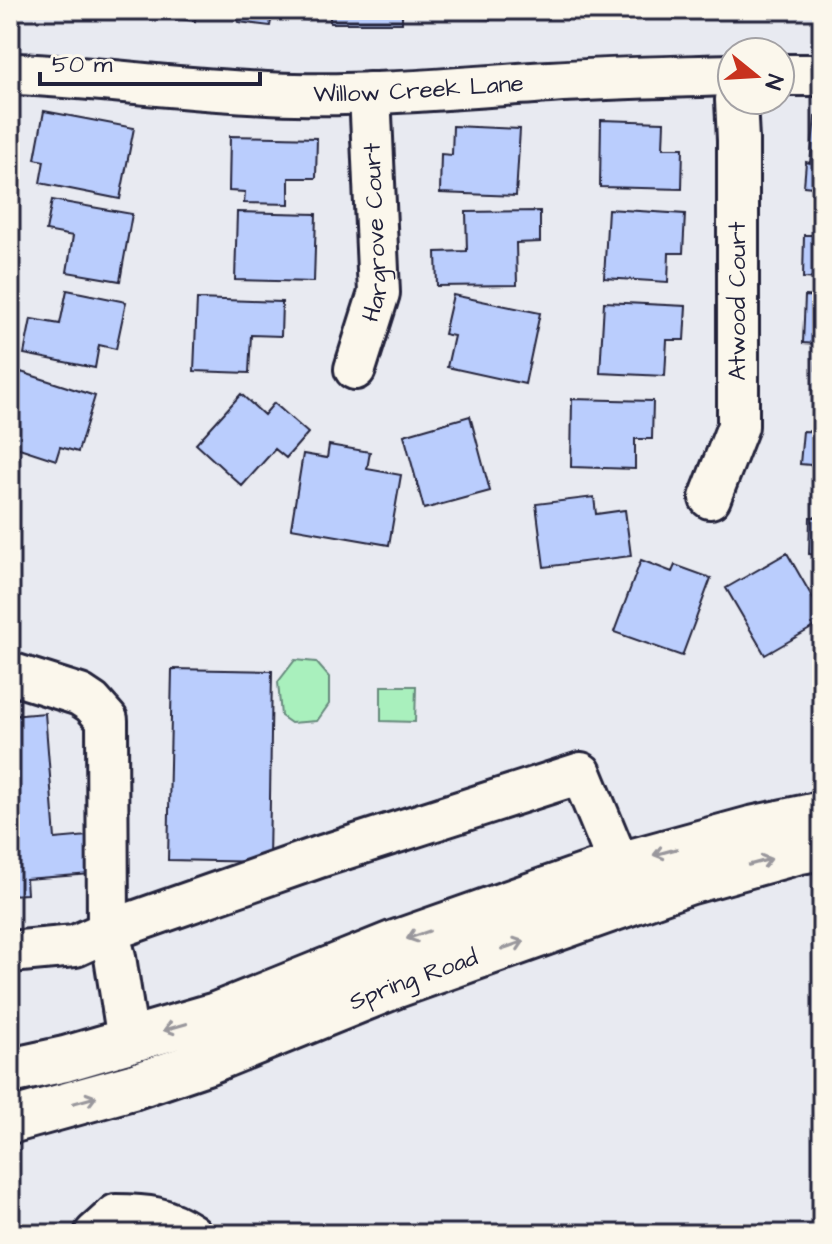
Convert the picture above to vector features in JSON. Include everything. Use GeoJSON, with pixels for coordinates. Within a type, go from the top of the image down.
{"type":"FeatureCollection","features":[{"type":"Feature","properties":{"kind":"main road","name":"Spring Road"},"geometry":{"type":"LineString","coordinates":[[10,1071],[65,1059],[216,1015],[395,943],[619,865],[751,829],[822,814]]}},
{"type":"Feature","properties":{"kind":"main road","name":"Spring Road"},"geometry":{"type":"LineString","coordinates":[[10,1121],[132,1087],[206,1062],[394,986],[688,882],[822,847]]}},
{"type":"Feature","properties":{"kind":"street","name":"Willow Creek Lane"},"geometry":{"type":"LineString","coordinates":[[10,77],[16,74],[83,77],[225,91],[296,94],[716,76]]}},
{"type":"Feature","properties":{"kind":"street"},"geometry":{"type":"LineString","coordinates":[[796,75],[822,75]]}},
{"type":"Feature","properties":{"kind":"street","name":"Hargrove Court"},"geometry":{"type":"LineString","coordinates":[[355,369],[379,293],[370,93]]}},
{"type":"Feature","properties":{"kind":"street","name":"Atwood Court"},"geometry":{"type":"LineString","coordinates":[[710,498],[738,426],[737,116]]}},
{"type":"Feature","properties":{"kind":"street"},"geometry":{"type":"LineString","coordinates":[[10,673],[80,695],[107,720],[108,931],[128,1041]]}},
{"type":"Feature","properties":{"kind":"street"},"geometry":{"type":"LineString","coordinates":[[10,952],[75,946],[108,931],[319,857],[581,773],[619,865]]}},
{"type":"Feature","properties":{"kind":"street"},"geometry":{"type":"LineString","coordinates":[[95,1234],[116,1215],[146,1215],[175,1223],[191,1234]]}},
{"type":"Feature","properties":{"kind":"green space"},"geometry":{"type":"Polygon","coordinates":[[[295,660],[316,662],[329,677],[329,704],[317,721],[291,723],[281,716],[278,682],[295,660]]]}},
{"type":"Feature","properties":{"kind":"green space"},"geometry":{"type":"Polygon","coordinates":[[[381,686],[416,686],[415,722],[381,721],[381,686]]]}},
{"type":"Feature","properties":{"kind":"building"},"geometry":{"type":"Polygon","coordinates":[[[151,10],[196,10],[195,21],[150,15],[151,10]]]}},
{"type":"Feature","properties":{"kind":"building"},"geometry":{"type":"Polygon","coordinates":[[[240,10],[308,10],[307,20],[272,15],[270,26],[238,22],[240,10]]]}},
{"type":"Feature","properties":{"kind":"building"},"geometry":{"type":"Polygon","coordinates":[[[330,10],[402,10],[402,23],[330,23],[330,10]]]}},
{"type":"Feature","properties":{"kind":"building"},"geometry":{"type":"Polygon","coordinates":[[[449,10],[493,10],[492,19],[449,16],[449,10]]]}},
{"type":"Feature","properties":{"kind":"building"},"geometry":{"type":"Polygon","coordinates":[[[509,10],[542,10],[542,12],[510,15],[509,10]]]}},
{"type":"Feature","properties":{"kind":"building"},"geometry":{"type":"Polygon","coordinates":[[[44,111],[134,128],[120,199],[40,183],[44,161],[35,159],[44,111]]]}},
{"type":"Feature","properties":{"kind":"building"},"geometry":{"type":"Polygon","coordinates":[[[815,117],[822,118],[822,188],[804,186],[815,117]]]}},
{"type":"Feature","properties":{"kind":"building"},"geometry":{"type":"Polygon","coordinates":[[[601,120],[664,122],[663,148],[683,148],[682,189],[600,187],[601,120]]]}},
{"type":"Feature","properties":{"kind":"building"},"geometry":{"type":"Polygon","coordinates":[[[453,126],[520,129],[516,196],[440,193],[441,154],[452,155],[453,126]]]}},
{"type":"Feature","properties":{"kind":"building"},"geometry":{"type":"Polygon","coordinates":[[[230,136],[317,138],[316,178],[289,178],[289,204],[244,203],[245,192],[229,191],[230,136]]]}},
{"type":"Feature","properties":{"kind":"building"},"geometry":{"type":"Polygon","coordinates":[[[52,200],[132,214],[120,281],[67,272],[73,236],[46,231],[52,200]]]}},
{"type":"Feature","properties":{"kind":"building"},"geometry":{"type":"Polygon","coordinates":[[[608,209],[685,214],[683,253],[669,253],[668,282],[604,278],[608,209]]]}},
{"type":"Feature","properties":{"kind":"building"},"geometry":{"type":"Polygon","coordinates":[[[540,211],[540,242],[516,243],[517,285],[437,286],[436,252],[467,251],[466,212],[540,211]]]}},
{"type":"Feature","properties":{"kind":"building"},"geometry":{"type":"Polygon","coordinates":[[[237,212],[316,214],[314,282],[235,280],[237,212]]]}},
{"type":"Feature","properties":{"kind":"building"},"geometry":{"type":"Polygon","coordinates":[[[804,235],[822,235],[822,279],[803,278],[804,235]]]}},
{"type":"Feature","properties":{"kind":"building"},"geometry":{"type":"Polygon","coordinates":[[[67,290],[126,302],[116,349],[99,345],[95,368],[24,354],[31,319],[60,324],[67,290]]]}},
{"type":"Feature","properties":{"kind":"building"},"geometry":{"type":"Polygon","coordinates":[[[453,295],[540,313],[525,384],[447,367],[454,336],[444,334],[453,295]]]}},
{"type":"Feature","properties":{"kind":"building"},"geometry":{"type":"Polygon","coordinates":[[[805,296],[822,297],[822,370],[816,370],[817,344],[803,343],[805,296]]]}},
{"type":"Feature","properties":{"kind":"building"},"geometry":{"type":"Polygon","coordinates":[[[197,299],[282,302],[281,336],[251,335],[249,373],[194,371],[197,299]]]}},
{"type":"Feature","properties":{"kind":"building"},"geometry":{"type":"Polygon","coordinates":[[[604,302],[686,306],[684,340],[667,340],[665,376],[600,373],[604,302]]]}},
{"type":"Feature","properties":{"kind":"building"},"geometry":{"type":"Polygon","coordinates":[[[21,372],[95,396],[78,452],[60,447],[56,460],[10,445],[10,401],[21,372]]]}},
{"type":"Feature","properties":{"kind":"building"},"geometry":{"type":"Polygon","coordinates":[[[241,394],[264,415],[274,403],[308,433],[286,458],[275,449],[242,486],[196,444],[241,394]]]}},
{"type":"Feature","properties":{"kind":"building"},"geometry":{"type":"Polygon","coordinates":[[[572,399],[653,401],[652,439],[635,439],[635,469],[571,467],[572,399]]]}},
{"type":"Feature","properties":{"kind":"building"},"geometry":{"type":"Polygon","coordinates":[[[470,416],[490,491],[424,509],[404,435],[470,416]]]}},
{"type":"Feature","properties":{"kind":"building"},"geometry":{"type":"Polygon","coordinates":[[[803,431],[822,432],[822,466],[800,464],[803,431]]]}},
{"type":"Feature","properties":{"kind":"building"},"geometry":{"type":"Polygon","coordinates":[[[329,445],[370,452],[367,469],[401,475],[389,545],[291,528],[303,454],[327,458],[329,445]]]}},
{"type":"Feature","properties":{"kind":"building"},"geometry":{"type":"Polygon","coordinates":[[[594,497],[596,514],[625,510],[631,556],[544,567],[536,504],[594,497]]]}},
{"type":"Feature","properties":{"kind":"building"},"geometry":{"type":"Polygon","coordinates":[[[810,517],[822,517],[822,555],[809,554],[810,517]]]}},
{"type":"Feature","properties":{"kind":"building"},"geometry":{"type":"Polygon","coordinates":[[[787,553],[822,614],[822,622],[765,655],[726,588],[787,553]]]}},
{"type":"Feature","properties":{"kind":"building"},"geometry":{"type":"Polygon","coordinates":[[[641,560],[672,572],[675,565],[711,578],[682,656],[614,632],[641,560]]]}},
{"type":"Feature","properties":{"kind":"building"},"geometry":{"type":"Polygon","coordinates":[[[172,669],[272,671],[269,862],[168,860],[172,669]]]}},
{"type":"Feature","properties":{"kind":"building"},"geometry":{"type":"Polygon","coordinates":[[[45,713],[55,839],[88,836],[91,874],[26,879],[27,894],[10,895],[10,716],[45,713]]]}}]}
